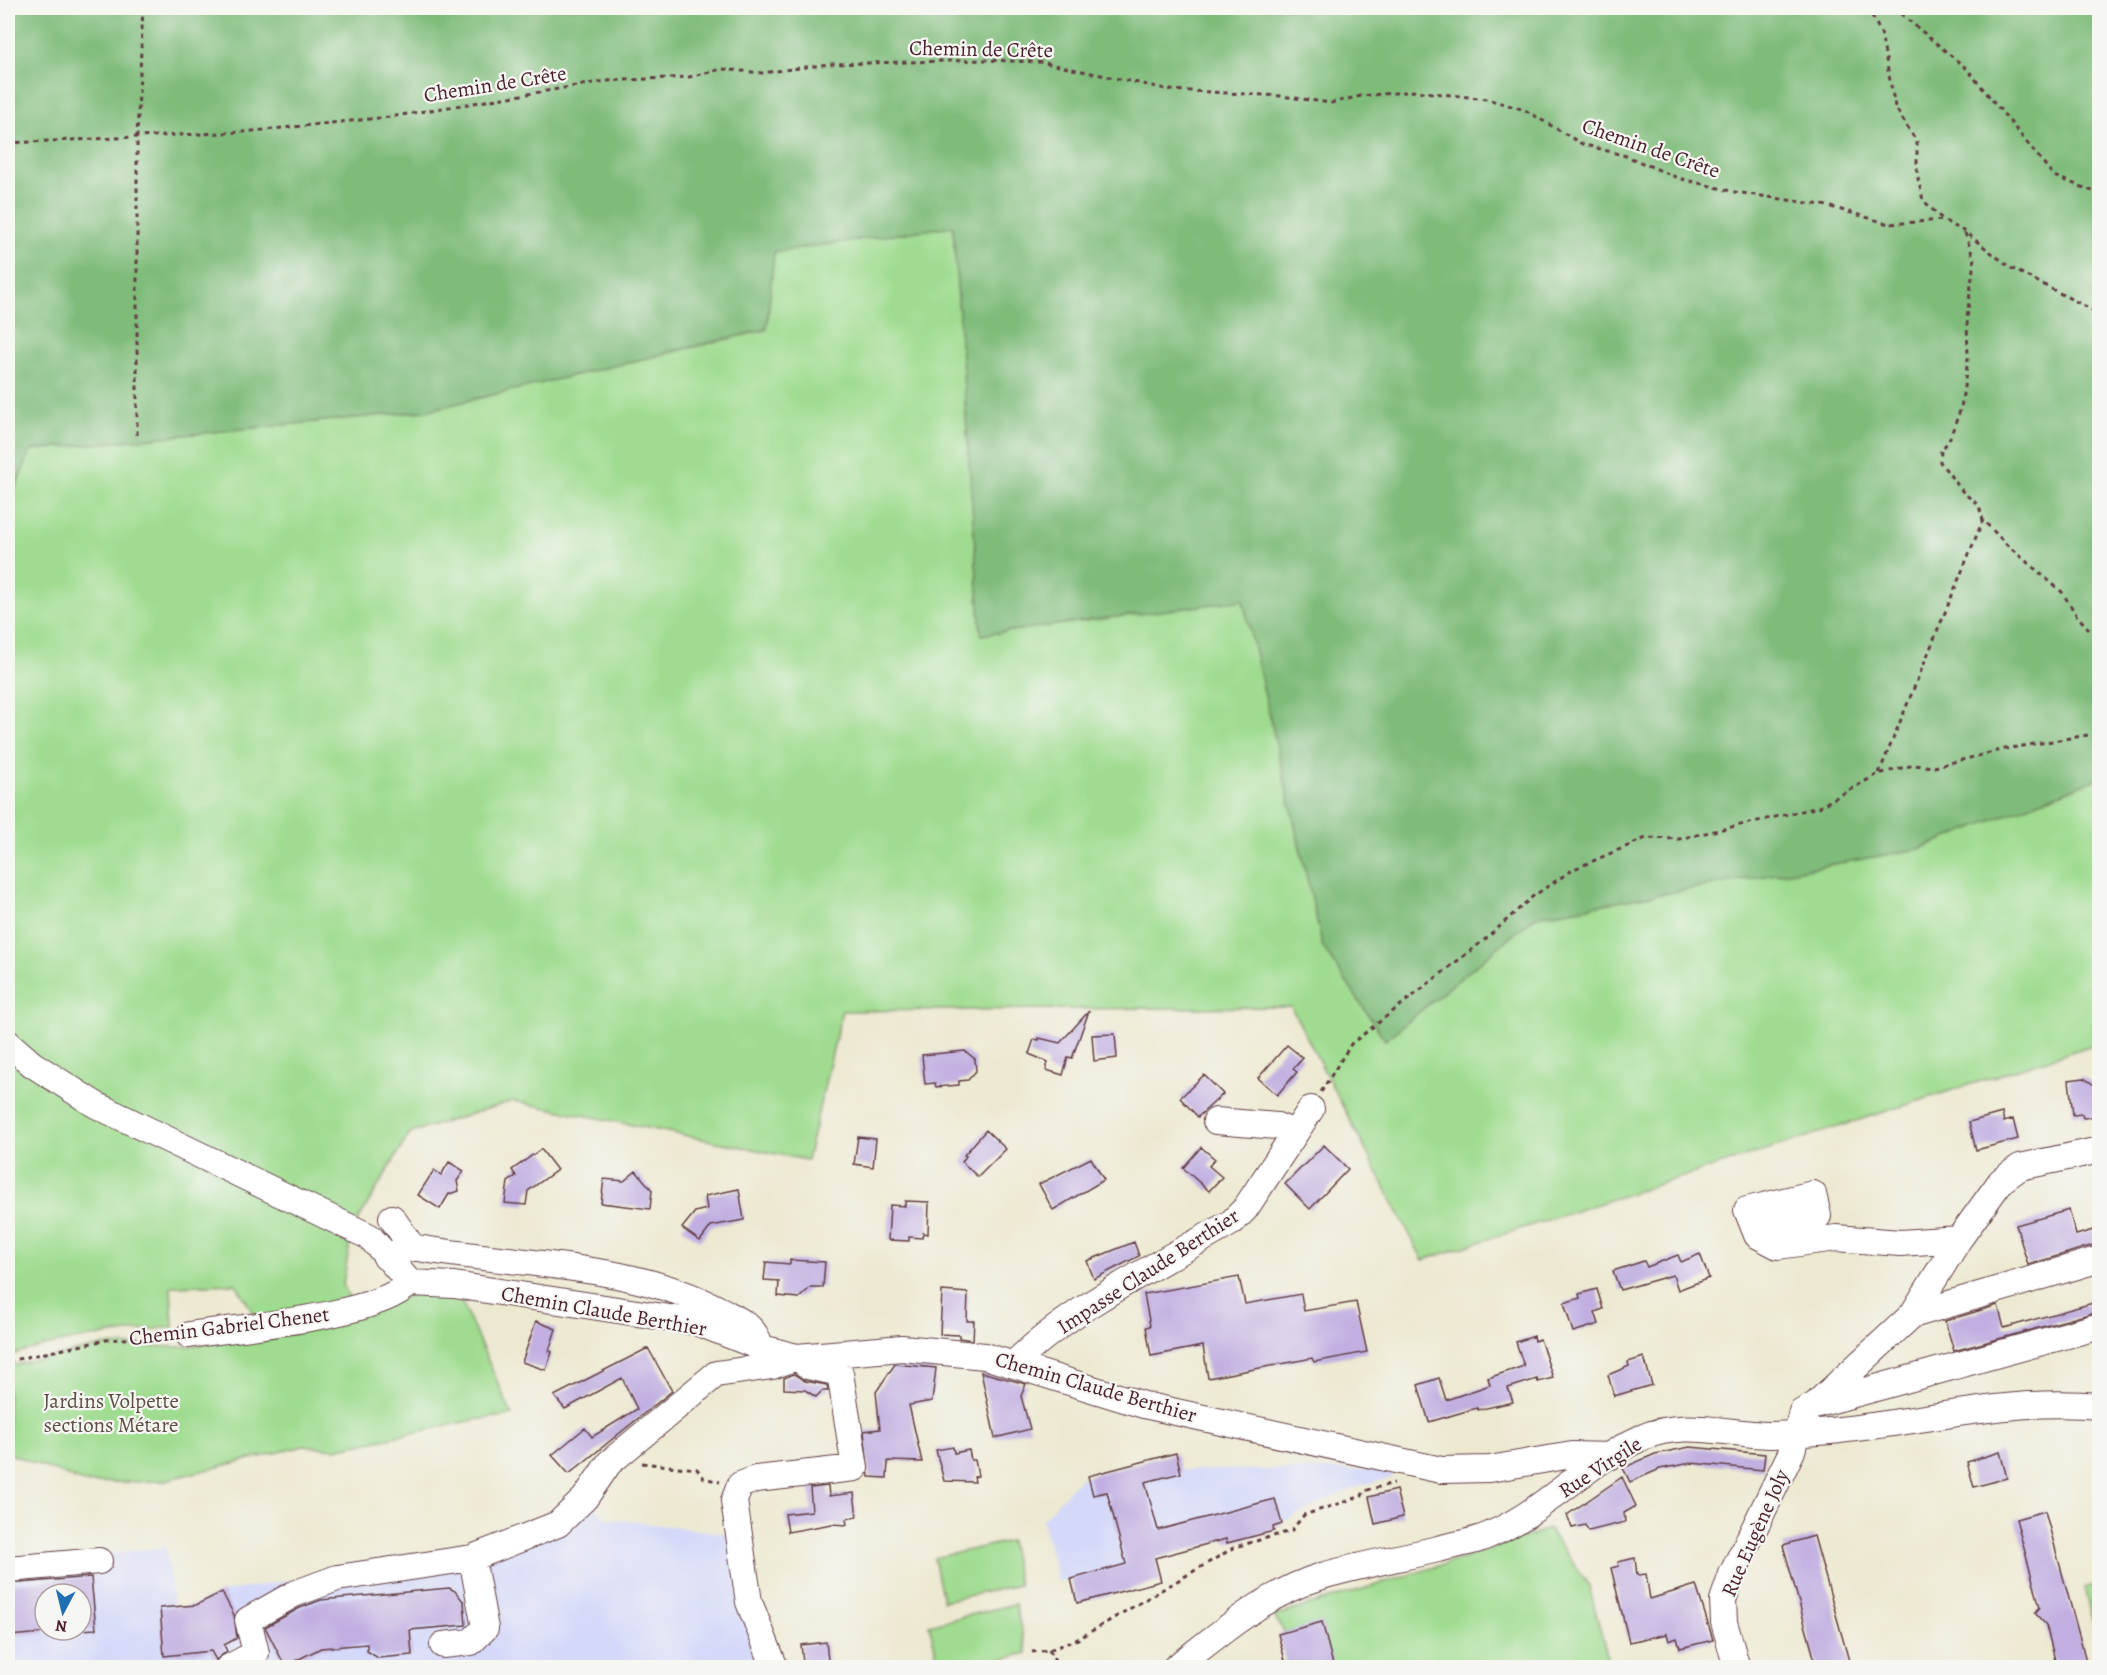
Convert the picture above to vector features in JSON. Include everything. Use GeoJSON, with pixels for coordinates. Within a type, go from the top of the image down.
{"type":"FeatureCollection","features":[{"type":"Feature","properties":{"kind":"street"},"geometry":{"type":"LineString","coordinates":[[8,1043],[32,1064],[96,1104],[370,1237],[410,1283]]}},
{"type":"Feature","properties":{"kind":"street","name":"Impasse Claude Berthier"},"geometry":{"type":"LineString","coordinates":[[1014,1364],[1034,1345],[1103,1298],[1232,1222],[1245,1209],[1311,1110]]}},
{"type":"Feature","properties":{"kind":"street"},"geometry":{"type":"LineString","coordinates":[[1216,1121],[1277,1126],[1294,1133]]}},
{"type":"Feature","properties":{"kind":"street"},"geometry":{"type":"LineString","coordinates":[[1912,1315],[1959,1239],[2001,1181],[2020,1167],[2100,1150]]}},
{"type":"Feature","properties":{"kind":"street"},"geometry":{"type":"LineString","coordinates":[[392,1218],[412,1247]]}},
{"type":"Feature","properties":{"kind":"street"},"geometry":{"type":"LineString","coordinates":[[1757,1235],[1778,1246],[1836,1238],[1899,1243],[1959,1239]]}},
{"type":"Feature","properties":{"kind":"street"},"geometry":{"type":"LineString","coordinates":[[386,1257],[412,1247],[634,1277],[695,1297],[753,1328],[762,1348]]}},
{"type":"Feature","properties":{"kind":"street"},"geometry":{"type":"LineString","coordinates":[[1912,1315],[2100,1259]]}},
{"type":"Feature","properties":{"kind":"street","name":"Chemin Claude Berthier"},"geometry":{"type":"LineString","coordinates":[[410,1283],[454,1285],[696,1322],[762,1348],[797,1357],[902,1348],[985,1356],[1144,1406],[1442,1470],[1489,1469],[1572,1455],[1611,1456]]}},
{"type":"Feature","properties":{"kind":"street","name":"Chemin Gabriel Chenet"},"geometry":{"type":"LineString","coordinates":[[189,1335],[346,1312],[401,1292],[410,1283]]}},
{"type":"Feature","properties":{"kind":"street","name":"Rue Eugène Joly"},"geometry":{"type":"LineString","coordinates":[[1737,1668],[1724,1622],[1723,1600],[1732,1574],[1792,1451],[1802,1412],[1815,1404],[1912,1315]]}},
{"type":"Feature","properties":{"kind":"street"},"geometry":{"type":"LineString","coordinates":[[1815,1404],[2100,1326]]}},
{"type":"Feature","properties":{"kind":"street"},"geometry":{"type":"LineString","coordinates":[[228,1668],[256,1653],[248,1620],[294,1594],[337,1578],[472,1558],[558,1524],[585,1498],[609,1463],[716,1374],[772,1366],[797,1357],[808,1366],[840,1373],[855,1468],[756,1479],[740,1485],[734,1501],[749,1602],[775,1668]]}},
{"type":"Feature","properties":{"kind":"street","name":"Rue Virgile"},"geometry":{"type":"LineString","coordinates":[[1175,1668],[1243,1617],[1281,1593],[1321,1576],[1479,1539],[1519,1522],[1611,1456],[1642,1438],[1670,1429],[1706,1428],[1769,1435],[1821,1432],[1982,1407],[2063,1403],[2100,1406]]}},
{"type":"Feature","properties":{"kind":"street"},"geometry":{"type":"LineString","coordinates":[[443,1645],[471,1642],[485,1628],[472,1558]]}},
{"type":"Feature","properties":{"kind":"street"},"geometry":{"type":"LineString","coordinates":[[8,1569],[99,1561]]}},
{"type":"Feature","properties":{"kind":"path"},"geometry":{"type":"LineString","coordinates":[[137,435],[137,136],[143,8]]}},
{"type":"Feature","properties":{"kind":"path"},"geometry":{"type":"LineString","coordinates":[[1868,8],[1881,33],[1895,107],[1917,142],[1917,174],[1923,201],[1942,220],[1965,232],[2011,268],[2100,314]]}},
{"type":"Feature","properties":{"kind":"path"},"geometry":{"type":"LineString","coordinates":[[1894,8],[1967,69],[2054,176],[2100,194]]}},
{"type":"Feature","properties":{"kind":"path","name":"Chemin de Crête"},"geometry":{"type":"LineString","coordinates":[[8,143],[244,132],[355,122],[606,81],[689,77],[722,69],[762,73],[829,64],[986,60],[1040,62],[1171,90],[1213,94],[1281,96],[1331,103],[1361,96],[1416,92],[1487,99],[1525,110],[1582,144],[1626,156],[1678,178],[1736,192],[1828,206],[1889,224],[1942,220]]}},
{"type":"Feature","properties":{"kind":"path"},"geometry":{"type":"LineString","coordinates":[[1965,232],[1974,260],[1967,318],[1968,359],[1961,408],[1949,441],[1941,450],[1940,462],[1964,492],[1979,506],[1983,520],[2007,545],[2062,592],[2076,616],[2100,640]]}},
{"type":"Feature","properties":{"kind":"path"},"geometry":{"type":"LineString","coordinates":[[1878,774],[1983,520]]}},
{"type":"Feature","properties":{"kind":"path"},"geometry":{"type":"LineString","coordinates":[[1311,1110],[1352,1044],[1488,937],[1532,897],[1572,870],[1646,838],[1679,839],[1819,807],[1878,774],[1914,765],[1934,767],[2005,749],[2100,733]]}},
{"type":"Feature","properties":{"kind":"path","name":"Chemin Gabriel Chenet"},"geometry":{"type":"LineString","coordinates":[[8,1361],[106,1340],[189,1335]]}},
{"type":"Feature","properties":{"kind":"path"},"geometry":{"type":"LineString","coordinates":[[609,1463],[628,1461],[697,1469],[704,1478],[740,1485]]}},
{"type":"Feature","properties":{"kind":"path"},"geometry":{"type":"LineString","coordinates":[[1032,1652],[1049,1650],[1078,1640],[1236,1547],[1290,1531],[1304,1515],[1362,1496],[1364,1491],[1397,1482]]}},
{"type":"Feature","properties":{"kind":"path"},"geometry":{"type":"LineString","coordinates":[[1049,1650],[1056,1664],[1080,1664],[1082,1668]]}},
{"type":"Feature","properties":{"kind":"shaded area"},"geometry":{"type":"Polygon","coordinates":[[[1180,1470],[1391,1470],[1392,1478],[1362,1485],[1331,1498],[1274,1526],[1274,1531],[1227,1543],[1226,1539],[1155,1558],[1161,1581],[1077,1603],[1071,1579],[1058,1582],[1042,1520],[1080,1478],[1180,1470]]]}},
{"type":"Feature","properties":{"kind":"shaded area"},"geometry":{"type":"Polygon","coordinates":[[[590,1502],[606,1518],[730,1534],[767,1667],[8,1667],[8,1565],[166,1547],[174,1607],[196,1605],[222,1592],[475,1549],[590,1502]]]}},
{"type":"Feature","properties":{"kind":"green space"},"geometry":{"type":"Polygon","coordinates":[[[8,8],[2099,8],[2099,778],[1919,849],[1536,916],[1385,1040],[1323,947],[1243,600],[981,635],[953,226],[774,252],[767,329],[425,411],[31,450],[8,505],[8,8]]]}},
{"type":"Feature","properties":{"kind":"green space"},"geometry":{"type":"Polygon","coordinates":[[[953,226],[981,635],[1243,600],[1323,947],[1385,1040],[1536,916],[1919,849],[2099,778],[2099,1043],[1423,1260],[1291,1007],[842,1011],[807,1160],[513,1101],[410,1133],[352,1230],[343,1284],[352,1305],[257,1319],[236,1284],[171,1286],[173,1327],[69,1341],[8,1356],[8,505],[31,450],[425,411],[766,330],[773,252],[953,226]]]}},
{"type":"Feature","properties":{"kind":"green space","name":"Jardins Volpette sections Métare"},"geometry":{"type":"Polygon","coordinates":[[[457,1291],[512,1415],[474,1420],[335,1449],[304,1446],[161,1481],[86,1483],[8,1453],[8,1366],[106,1345],[177,1347],[205,1344],[419,1293],[457,1291]]]}},
{"type":"Feature","properties":{"kind":"green space"},"geometry":{"type":"Polygon","coordinates":[[[1549,1529],[1589,1586],[1610,1667],[1307,1667],[1274,1616],[1468,1557],[1549,1529]]]}},
{"type":"Feature","properties":{"kind":"green space"},"geometry":{"type":"Polygon","coordinates":[[[1010,1541],[1019,1585],[943,1601],[934,1558],[1010,1541]]]}},
{"type":"Feature","properties":{"kind":"green space"},"geometry":{"type":"Polygon","coordinates":[[[2099,1585],[2099,1630],[2095,1631],[2084,1589],[2099,1585]]]}},
{"type":"Feature","properties":{"kind":"green space"},"geometry":{"type":"Polygon","coordinates":[[[1015,1604],[1027,1653],[967,1667],[940,1667],[929,1625],[1015,1604]]]}},
{"type":"Feature","properties":{"kind":"building"},"geometry":{"type":"Polygon","coordinates":[[[1089,1011],[1072,1058],[1068,1057],[1063,1075],[1046,1070],[1048,1062],[1029,1054],[1034,1039],[1060,1043],[1089,1011]]]}},
{"type":"Feature","properties":{"kind":"building"},"geometry":{"type":"Polygon","coordinates":[[[1115,1034],[1117,1058],[1094,1061],[1092,1035],[1115,1034]]]}},
{"type":"Feature","properties":{"kind":"building"},"geometry":{"type":"Polygon","coordinates":[[[1287,1045],[1303,1058],[1293,1069],[1297,1072],[1277,1095],[1258,1078],[1287,1045]]]}},
{"type":"Feature","properties":{"kind":"building"},"geometry":{"type":"Polygon","coordinates":[[[965,1051],[975,1059],[976,1071],[968,1080],[959,1081],[959,1085],[936,1087],[935,1083],[925,1084],[922,1055],[965,1051]]]}},
{"type":"Feature","properties":{"kind":"building"},"geometry":{"type":"Polygon","coordinates":[[[1204,1075],[1223,1094],[1198,1117],[1180,1098],[1204,1075]]]}},
{"type":"Feature","properties":{"kind":"building"},"geometry":{"type":"Polygon","coordinates":[[[2084,1078],[2100,1089],[2100,1116],[2083,1118],[2082,1114],[2073,1115],[2069,1080],[2084,1078]]]}},
{"type":"Feature","properties":{"kind":"building"},"geometry":{"type":"Polygon","coordinates":[[[2002,1113],[2004,1122],[2013,1119],[2018,1139],[1976,1150],[1969,1122],[2002,1113]]]}},
{"type":"Feature","properties":{"kind":"building"},"geometry":{"type":"Polygon","coordinates":[[[986,1130],[1006,1149],[978,1177],[962,1162],[966,1156],[964,1155],[986,1130]]]}},
{"type":"Feature","properties":{"kind":"building"},"geometry":{"type":"Polygon","coordinates":[[[858,1137],[876,1139],[873,1167],[854,1164],[858,1137]]]}},
{"type":"Feature","properties":{"kind":"building"},"geometry":{"type":"Polygon","coordinates":[[[1324,1145],[1348,1169],[1310,1209],[1285,1184],[1324,1145]]]}},
{"type":"Feature","properties":{"kind":"building"},"geometry":{"type":"Polygon","coordinates":[[[1201,1147],[1215,1159],[1209,1166],[1222,1177],[1209,1191],[1183,1168],[1201,1147]]]}},
{"type":"Feature","properties":{"kind":"building"},"geometry":{"type":"Polygon","coordinates":[[[541,1149],[557,1170],[528,1191],[526,1205],[505,1203],[508,1182],[516,1176],[512,1170],[541,1149]]]}},
{"type":"Feature","properties":{"kind":"building"},"geometry":{"type":"Polygon","coordinates":[[[1091,1158],[1104,1180],[1053,1210],[1039,1184],[1091,1158]]]}},
{"type":"Feature","properties":{"kind":"building"},"geometry":{"type":"Polygon","coordinates":[[[449,1162],[464,1171],[457,1181],[459,1191],[449,1194],[440,1209],[418,1195],[434,1170],[441,1175],[449,1162]]]}},
{"type":"Feature","properties":{"kind":"building"},"geometry":{"type":"Polygon","coordinates":[[[636,1171],[652,1190],[650,1209],[601,1203],[604,1179],[624,1181],[636,1171]]]}},
{"type":"Feature","properties":{"kind":"building"},"geometry":{"type":"Polygon","coordinates":[[[739,1189],[744,1220],[711,1226],[700,1241],[682,1228],[695,1212],[707,1209],[705,1196],[739,1189]]]}},
{"type":"Feature","properties":{"kind":"building"},"geometry":{"type":"Polygon","coordinates":[[[905,1201],[929,1202],[928,1234],[923,1233],[922,1238],[909,1237],[909,1241],[888,1240],[890,1205],[905,1206],[905,1201]]]}},
{"type":"Feature","properties":{"kind":"building"},"geometry":{"type":"Polygon","coordinates":[[[2069,1210],[2076,1235],[2100,1228],[2100,1243],[2028,1265],[2016,1225],[2069,1210]]]}},
{"type":"Feature","properties":{"kind":"building"},"geometry":{"type":"Polygon","coordinates":[[[1134,1242],[1139,1256],[1094,1279],[1087,1261],[1134,1242]]]}},
{"type":"Feature","properties":{"kind":"building"},"geometry":{"type":"Polygon","coordinates":[[[1700,1254],[1709,1278],[1678,1290],[1673,1275],[1620,1290],[1613,1271],[1644,1261],[1647,1267],[1678,1255],[1681,1262],[1700,1254]]]}},
{"type":"Feature","properties":{"kind":"building"},"geometry":{"type":"Polygon","coordinates":[[[790,1260],[825,1262],[823,1287],[811,1287],[799,1298],[778,1296],[779,1281],[764,1280],[766,1262],[790,1264],[790,1260]]]}},
{"type":"Feature","properties":{"kind":"building"},"geometry":{"type":"Polygon","coordinates":[[[1239,1277],[1245,1304],[1301,1294],[1304,1311],[1356,1302],[1367,1352],[1314,1362],[1312,1358],[1208,1378],[1203,1346],[1151,1356],[1146,1327],[1150,1326],[1144,1294],[1239,1277]]]}},
{"type":"Feature","properties":{"kind":"building"},"geometry":{"type":"Polygon","coordinates":[[[1597,1289],[1603,1309],[1595,1312],[1599,1324],[1573,1332],[1564,1303],[1580,1298],[1579,1294],[1597,1289]]]}},
{"type":"Feature","properties":{"kind":"building"},"geometry":{"type":"Polygon","coordinates":[[[942,1291],[968,1293],[967,1321],[974,1321],[973,1340],[959,1338],[959,1335],[940,1334],[942,1291]]]}},
{"type":"Feature","properties":{"kind":"building"},"geometry":{"type":"Polygon","coordinates":[[[2100,1301],[2100,1311],[1954,1351],[1945,1321],[1998,1305],[2004,1328],[2100,1301]]]}},
{"type":"Feature","properties":{"kind":"building"},"geometry":{"type":"Polygon","coordinates":[[[536,1321],[556,1329],[546,1370],[522,1362],[536,1321]]]}},
{"type":"Feature","properties":{"kind":"building"},"geometry":{"type":"Polygon","coordinates":[[[1534,1336],[1535,1341],[1540,1339],[1553,1378],[1538,1382],[1537,1379],[1508,1388],[1513,1402],[1478,1410],[1477,1408],[1429,1422],[1418,1385],[1439,1378],[1446,1400],[1490,1385],[1488,1378],[1524,1366],[1516,1342],[1534,1336]]]}},
{"type":"Feature","properties":{"kind":"building"},"geometry":{"type":"Polygon","coordinates":[[[648,1348],[672,1391],[569,1474],[552,1455],[585,1428],[592,1437],[637,1409],[622,1378],[565,1409],[554,1396],[648,1348]]]}},
{"type":"Feature","properties":{"kind":"building"},"geometry":{"type":"Polygon","coordinates":[[[1644,1357],[1652,1385],[1614,1396],[1608,1375],[1629,1366],[1628,1362],[1644,1357]]]}},
{"type":"Feature","properties":{"kind":"building"},"geometry":{"type":"Polygon","coordinates":[[[895,1364],[936,1368],[932,1401],[909,1405],[922,1462],[888,1461],[887,1478],[869,1477],[864,1431],[880,1429],[876,1392],[895,1364]]]}},
{"type":"Feature","properties":{"kind":"building"},"geometry":{"type":"Polygon","coordinates":[[[981,1372],[1026,1384],[1021,1396],[1030,1429],[995,1438],[981,1372]]]}},
{"type":"Feature","properties":{"kind":"building"},"geometry":{"type":"Polygon","coordinates":[[[794,1374],[805,1381],[827,1385],[828,1391],[822,1391],[816,1397],[805,1390],[784,1389],[784,1378],[794,1374]]]}},
{"type":"Feature","properties":{"kind":"building"},"geometry":{"type":"Polygon","coordinates":[[[953,1447],[954,1453],[969,1450],[971,1460],[975,1460],[978,1476],[974,1477],[975,1482],[944,1481],[936,1450],[953,1447]]]}},
{"type":"Feature","properties":{"kind":"building"},"geometry":{"type":"Polygon","coordinates":[[[1690,1447],[1765,1454],[1763,1470],[1691,1463],[1660,1469],[1630,1482],[1623,1468],[1655,1454],[1690,1447]]]}},
{"type":"Feature","properties":{"kind":"building"},"geometry":{"type":"Polygon","coordinates":[[[2000,1452],[2007,1478],[1974,1487],[1967,1462],[2000,1452]]]}},
{"type":"Feature","properties":{"kind":"building"},"geometry":{"type":"Polygon","coordinates":[[[1176,1453],[1181,1473],[1145,1482],[1158,1530],[1275,1499],[1282,1524],[1273,1527],[1274,1531],[1227,1543],[1226,1539],[1155,1558],[1161,1581],[1077,1603],[1071,1579],[1126,1564],[1107,1492],[1093,1495],[1088,1476],[1176,1453]]]}},
{"type":"Feature","properties":{"kind":"building"},"geometry":{"type":"Polygon","coordinates":[[[1622,1477],[1636,1506],[1624,1513],[1625,1522],[1589,1531],[1585,1525],[1572,1528],[1567,1515],[1622,1477]]]}},
{"type":"Feature","properties":{"kind":"building"},"geometry":{"type":"Polygon","coordinates":[[[828,1486],[829,1496],[854,1493],[857,1517],[846,1519],[847,1525],[832,1524],[788,1532],[785,1514],[812,1511],[810,1488],[828,1486]]]}},
{"type":"Feature","properties":{"kind":"building"},"geometry":{"type":"Polygon","coordinates":[[[1396,1490],[1403,1517],[1375,1524],[1369,1497],[1396,1490]]]}},
{"type":"Feature","properties":{"kind":"building"},"geometry":{"type":"Polygon","coordinates":[[[2045,1511],[2088,1668],[2057,1668],[2046,1625],[2035,1613],[2040,1607],[2016,1519],[2045,1511]]]}},
{"type":"Feature","properties":{"kind":"building"},"geometry":{"type":"Polygon","coordinates":[[[1814,1536],[1851,1668],[1817,1668],[1783,1545],[1814,1536]]]}},
{"type":"Feature","properties":{"kind":"building"},"geometry":{"type":"Polygon","coordinates":[[[1635,1558],[1637,1575],[1646,1574],[1650,1599],[1696,1585],[1713,1640],[1680,1648],[1677,1638],[1669,1641],[1667,1634],[1629,1642],[1611,1568],[1619,1566],[1618,1562],[1635,1558]]]}},
{"type":"Feature","properties":{"kind":"building"},"geometry":{"type":"Polygon","coordinates":[[[91,1577],[91,1582],[33,1582],[33,1634],[8,1636],[8,1584],[91,1577]]]}},
{"type":"Feature","properties":{"kind":"building"},"geometry":{"type":"Polygon","coordinates":[[[449,1588],[455,1591],[464,1602],[466,1625],[410,1630],[412,1655],[378,1658],[367,1651],[367,1644],[321,1648],[285,1666],[265,1627],[300,1608],[321,1600],[449,1588]]]}},
{"type":"Feature","properties":{"kind":"building"},"geometry":{"type":"Polygon","coordinates":[[[222,1592],[234,1615],[237,1638],[224,1645],[227,1651],[216,1660],[211,1651],[164,1656],[160,1608],[196,1605],[222,1592]]]}},
{"type":"Feature","properties":{"kind":"building"},"geometry":{"type":"Polygon","coordinates":[[[93,1598],[96,1629],[93,1629],[93,1598]]]}},
{"type":"Feature","properties":{"kind":"building"},"geometry":{"type":"Polygon","coordinates":[[[1322,1622],[1334,1668],[1287,1668],[1278,1634],[1322,1622]]]}},
{"type":"Feature","properties":{"kind":"building"},"geometry":{"type":"Polygon","coordinates":[[[826,1642],[828,1660],[803,1662],[801,1645],[826,1642]]]}}]}
